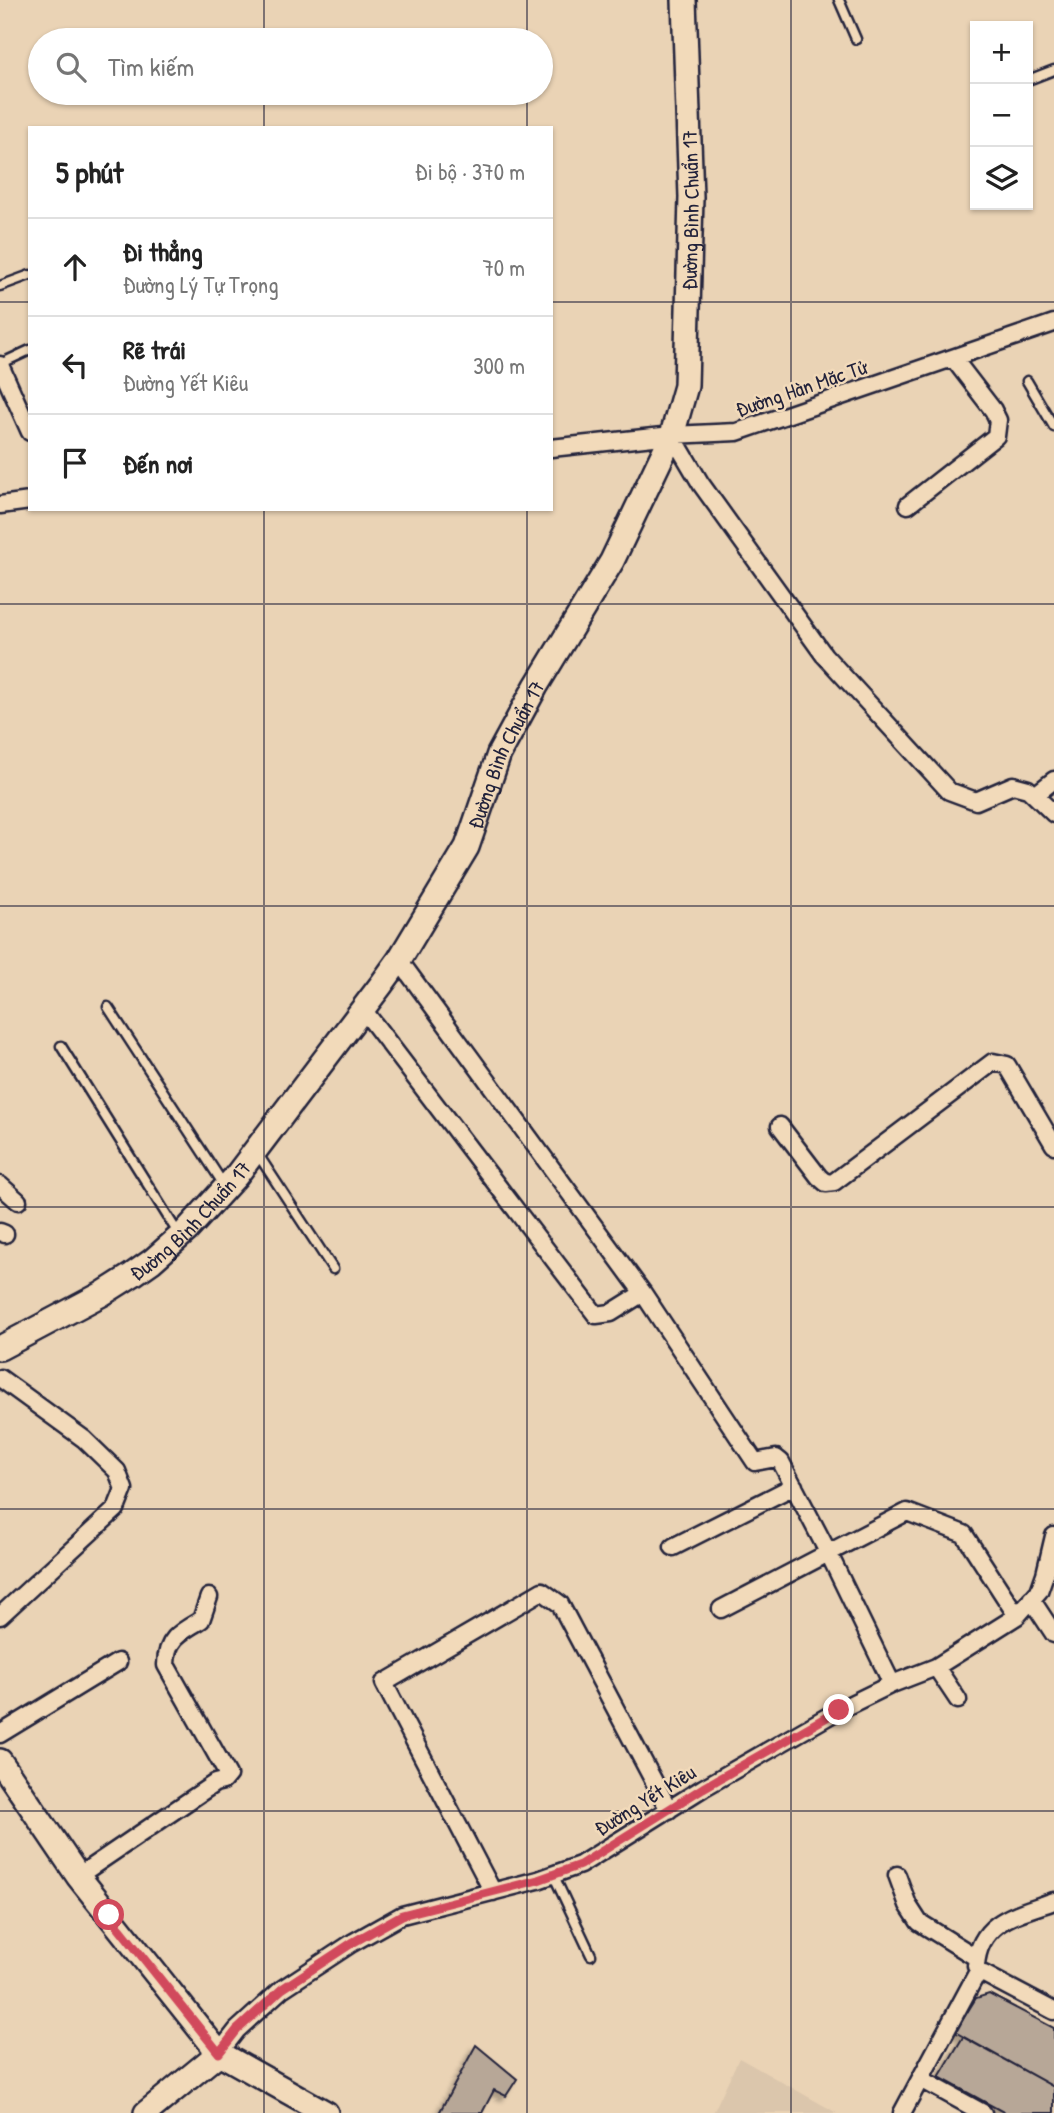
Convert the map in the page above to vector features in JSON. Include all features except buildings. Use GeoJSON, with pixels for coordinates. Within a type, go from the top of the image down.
{"type":"FeatureCollection","features":[{"type":"Feature","properties":{"kind":"street","name":"Đường Bình Chuẩn 17"},"geometry":{"type":"LineString","coordinates":[[0,1348],[102,1294],[152,1261],[180,1236],[225,1188],[296,1100],[398,960],[467,847],[499,754],[536,685],[612,561],[672,435],[686,386],[691,184],[684,0]]}},
{"type":"Feature","properties":{"kind":"street","name":"Đường Hàn Mặc Tử"},"geometry":{"type":"LineString","coordinates":[[553,448],[672,435],[737,432],[1054,323]]}},
{"type":"Feature","properties":{"kind":"street"},"geometry":{"type":"LineString","coordinates":[[908,505],[996,436],[998,420],[993,410],[953,358]]}},
{"type":"Feature","properties":{"kind":"street"},"geometry":{"type":"LineString","coordinates":[[0,364],[28,427]]}},
{"type":"Feature","properties":{"kind":"street"},"geometry":{"type":"LineString","coordinates":[[672,435],[701,484],[824,655],[948,791],[976,801],[1013,785],[1028,789],[1054,814]]}},
{"type":"Feature","properties":{"kind":"street"},"geometry":{"type":"LineString","coordinates":[[0,505],[28,502]]}},
{"type":"Feature","properties":{"kind":"street"},"geometry":{"type":"LineString","coordinates":[[1035,795],[1054,780]]}},
{"type":"Feature","properties":{"kind":"street"},"geometry":{"type":"LineString","coordinates":[[398,960],[643,1293],[755,1462],[776,1458],[781,1462],[830,1554],[892,1684]]}},
{"type":"Feature","properties":{"kind":"street"},"geometry":{"type":"LineString","coordinates":[[362,1008],[596,1315],[611,1313],[643,1293]]}},
{"type":"Feature","properties":{"kind":"street"},"geometry":{"type":"LineString","coordinates":[[780,1126],[819,1178],[826,1184],[834,1182],[993,1062],[1007,1065],[1054,1145]]}},
{"type":"Feature","properties":{"kind":"street"},"geometry":{"type":"LineString","coordinates":[[0,1185],[18,1200]]}},
{"type":"Feature","properties":{"kind":"street"},"geometry":{"type":"LineString","coordinates":[[0,1378],[84,1439],[117,1471],[124,1489],[116,1509],[0,1616]]}},
{"type":"Feature","properties":{"kind":"street"},"geometry":{"type":"LineString","coordinates":[[673,1547],[794,1486]]}},
{"type":"Feature","properties":{"kind":"street"},"geometry":{"type":"LineString","coordinates":[[721,1609],[907,1512],[964,1534],[1017,1616]]}},
{"type":"Feature","properties":{"kind":"street","name":"Đường Yết Kiêu"},"geometry":{"type":"LineString","coordinates":[[219,2053],[237,2030],[282,1989],[352,1943],[402,1915],[493,1892],[580,1865],[703,1788],[839,1710],[892,1684],[936,1667],[1017,1616],[1039,1591],[1054,1536]]}},
{"type":"Feature","properties":{"kind":"street"},"geometry":{"type":"LineString","coordinates":[[493,1892],[384,1683],[542,1591],[559,1604],[669,1810]]}},
{"type":"Feature","properties":{"kind":"street"},"geometry":{"type":"LineString","coordinates":[[78,1876],[215,1783],[223,1781],[228,1775],[166,1665],[166,1651],[179,1633],[201,1620],[209,1597]]}},
{"type":"Feature","properties":{"kind":"street"},"geometry":{"type":"LineString","coordinates":[[1031,1600],[1054,1634]]}},
{"type":"Feature","properties":{"kind":"street"},"geometry":{"type":"LineString","coordinates":[[0,1734],[118,1662]]}},
{"type":"Feature","properties":{"kind":"street"},"geometry":{"type":"LineString","coordinates":[[936,1667],[958,1700]]}},
{"type":"Feature","properties":{"kind":"street"},"geometry":{"type":"LineString","coordinates":[[0,1761],[78,1876],[219,2053],[326,2113]]}},
{"type":"Feature","properties":{"kind":"street"},"geometry":{"type":"LineString","coordinates":[[897,1875],[908,1905],[919,1922],[977,1958]]}},
{"type":"Feature","properties":{"kind":"street"},"geometry":{"type":"LineString","coordinates":[[902,2113],[976,1975],[977,1952],[987,1933],[1003,1919],[1054,1901]]}},
{"type":"Feature","properties":{"kind":"street"},"geometry":{"type":"LineString","coordinates":[[976,1975],[984,1974],[1054,2011]]}},
{"type":"Feature","properties":{"kind":"street"},"geometry":{"type":"LineString","coordinates":[[146,2113],[219,2053]]}},
{"type":"Feature","properties":{"kind":"street"},"geometry":{"type":"LineString","coordinates":[[921,2078],[983,2113]]}},
{"type":"Feature","properties":{"kind":"lane"},"geometry":{"type":"LineString","coordinates":[[839,0],[856,39]]}},
{"type":"Feature","properties":{"kind":"lane"},"geometry":{"type":"LineString","coordinates":[[1033,78],[1054,70]]}},
{"type":"Feature","properties":{"kind":"lane"},"geometry":{"type":"LineString","coordinates":[[0,286],[28,276]]}},
{"type":"Feature","properties":{"kind":"lane"},"geometry":{"type":"LineString","coordinates":[[0,364],[28,351]]}},
{"type":"Feature","properties":{"kind":"lane"},"geometry":{"type":"LineString","coordinates":[[1027,381],[1054,427]]}},
{"type":"Feature","properties":{"kind":"lane"},"geometry":{"type":"LineString","coordinates":[[108,1007],[225,1188]]}},
{"type":"Feature","properties":{"kind":"lane"},"geometry":{"type":"LineString","coordinates":[[61,1046],[180,1236]]}},
{"type":"Feature","properties":{"kind":"lane"},"geometry":{"type":"LineString","coordinates":[[255,1151],[333,1269]]}},
{"type":"Feature","properties":{"kind":"lane"},"geometry":{"type":"LineString","coordinates":[[553,1874],[591,1955]]}},
{"type":"Feature","properties":{"kind":"shaded area"},"geometry":{"type":"Polygon","coordinates":[[[739,2058],[837,2113],[713,2113],[739,2058]]]}},
{"type":"Feature","properties":{"kind":"route"},"geometry":{"type":"LineString","coordinates":[[109,1915],[219,2053],[237,2030],[282,1989],[352,1943],[402,1915],[538,1880],[580,1865],[703,1788],[839,1710]]}}]}
